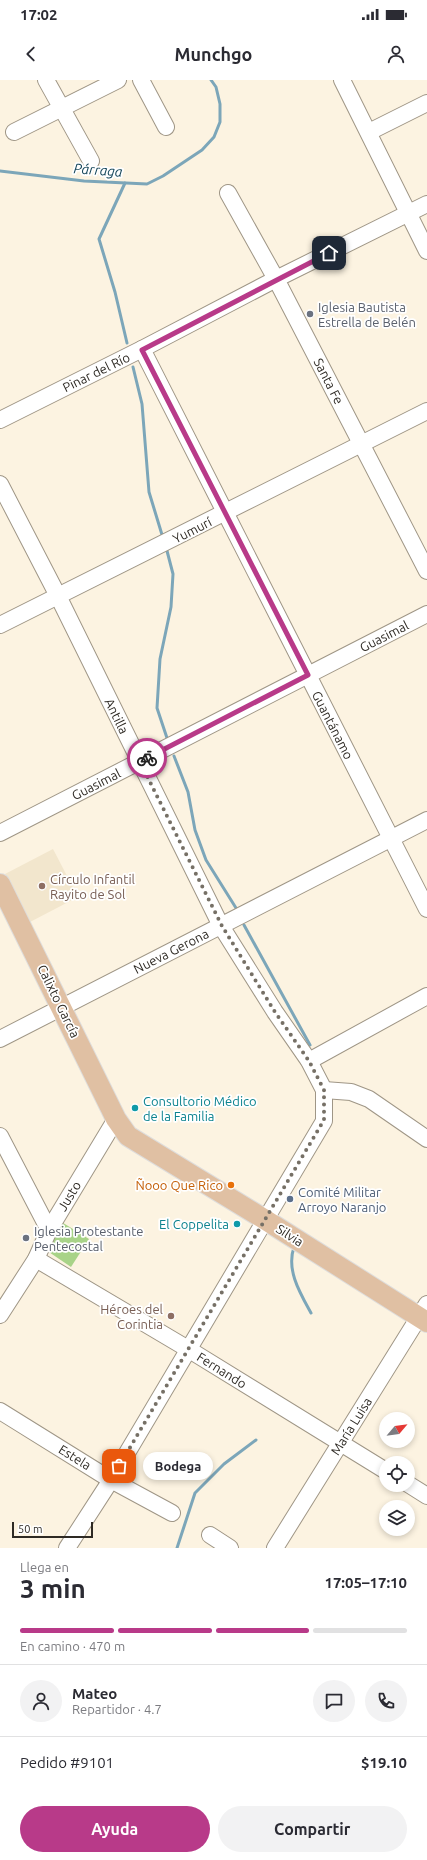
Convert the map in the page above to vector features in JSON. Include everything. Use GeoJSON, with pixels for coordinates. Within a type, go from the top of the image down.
{"type":"FeatureCollection","features":[{"type":"Feature","properties":{"kind":"main road","name":"Calixto García"},"geometry":{"type":"LineString","coordinates":[[0,884],[62,1006],[116,1119]]}},
{"type":"Feature","properties":{"kind":"main road","name":"Silvia"},"geometry":{"type":"LineString","coordinates":[[116,1119],[128,1136],[424,1315]]}},
{"type":"Feature","properties":{"kind":"street"},"geometry":{"type":"LineString","coordinates":[[46,80],[91,161]]}},
{"type":"Feature","properties":{"kind":"street"},"geometry":{"type":"LineString","coordinates":[[14,132],[118,80]]}},
{"type":"Feature","properties":{"kind":"street"},"geometry":{"type":"LineString","coordinates":[[141,80],[166,127]]}},
{"type":"Feature","properties":{"kind":"street"},"geometry":{"type":"LineString","coordinates":[[342,80],[427,251]]}},
{"type":"Feature","properties":{"kind":"street"},"geometry":{"type":"LineString","coordinates":[[369,132],[427,103]]}},
{"type":"Feature","properties":{"kind":"street","name":"Santa Fe"},"geometry":{"type":"LineString","coordinates":[[228,193],[276,279],[427,571]]}},
{"type":"Feature","properties":{"kind":"street","name":"Pinar del Río"},"geometry":{"type":"LineString","coordinates":[[0,420],[142,350],[276,279],[427,204]]}},
{"type":"Feature","properties":{"kind":"street","name":"Guantánamo"},"geometry":{"type":"LineString","coordinates":[[142,350],[427,909]]}},
{"type":"Feature","properties":{"kind":"street","name":"Yumurí"},"geometry":{"type":"LineString","coordinates":[[0,625],[427,411]]}},
{"type":"Feature","properties":{"kind":"street","name":"Antilla"},"geometry":{"type":"LineString","coordinates":[[0,484],[58,596],[222,926],[275,1012],[309,1061],[324,1090]]}},
{"type":"Feature","properties":{"kind":"street","name":"Guasimal"},"geometry":{"type":"LineString","coordinates":[[0,833],[427,614]]}},
{"type":"Feature","properties":{"kind":"street","name":"Nueva Gerona"},"geometry":{"type":"LineString","coordinates":[[0,1039],[427,820]]}},
{"type":"Feature","properties":{"kind":"street"},"geometry":{"type":"LineString","coordinates":[[309,1061],[427,996]]}},
{"type":"Feature","properties":{"kind":"street"},"geometry":{"type":"LineString","coordinates":[[67,1548],[111,1480],[264,1219],[324,1120],[324,1090],[351,1092],[369,1099],[427,1139]]}},
{"type":"Feature","properties":{"kind":"street","name":"Justo"},"geometry":{"type":"LineString","coordinates":[[0,1315],[36,1259],[49,1230],[116,1119]]}},
{"type":"Feature","properties":{"kind":"street"},"geometry":{"type":"LineString","coordinates":[[0,1136],[49,1230]]}},
{"type":"Feature","properties":{"kind":"street","name":"Fernando"},"geometry":{"type":"LineString","coordinates":[[36,1259],[188,1349],[379,1467]]}},
{"type":"Feature","properties":{"kind":"street","name":"María Luisa"},"geometry":{"type":"LineString","coordinates":[[275,1548],[424,1315]]}},
{"type":"Feature","properties":{"kind":"street","name":"Estela"},"geometry":{"type":"LineString","coordinates":[[0,1411],[111,1480],[172,1513]]}},
{"type":"Feature","properties":{"kind":"street"},"geometry":{"type":"LineString","coordinates":[[415,1488],[427,1496]]}},
{"type":"Feature","properties":{"kind":"street"},"geometry":{"type":"LineString","coordinates":[[210,1535],[230,1548]]}},
{"type":"Feature","properties":{"kind":"shaded area","name":"Círculo Infantil Rayito de Sol"},"geometry":{"type":"Polygon","coordinates":[[[53,849],[78,897],[30,922],[5,874],[53,849]]]}},
{"type":"Feature","properties":{"kind":"green space"},"geometry":{"type":"Polygon","coordinates":[[[60,1221],[89,1239],[71,1267],[43,1248],[60,1221]]]}},
{"type":"Feature","properties":{"kind":"waterway","name":"Párraga"},"geometry":{"type":"LineString","coordinates":[[0,171],[84,181],[147,184],[163,176],[202,150],[214,137],[220,122],[220,104],[216,87],[211,80]]}},
{"type":"Feature","properties":{"kind":"waterway"},"geometry":{"type":"LineString","coordinates":[[125,183],[99,239],[115,292],[127,343]]}},
{"type":"Feature","properties":{"kind":"waterway"},"geometry":{"type":"LineString","coordinates":[[133,367],[142,404],[149,492],[163,538]]}},
{"type":"Feature","properties":{"kind":"waterway"},"geometry":{"type":"LineString","coordinates":[[166,547],[173,574],[171,607],[160,659],[157,708],[167,738]]}},
{"type":"Feature","properties":{"kind":"waterway"},"geometry":{"type":"LineString","coordinates":[[174,756],[188,792],[195,830],[206,860],[236,908]]}},
{"type":"Feature","properties":{"kind":"waterway"},"geometry":{"type":"LineString","coordinates":[[244,925],[310,1045]]}},
{"type":"Feature","properties":{"kind":"waterway"},"geometry":{"type":"LineString","coordinates":[[294,1247],[292,1264],[295,1281],[311,1313]]}},
{"type":"Feature","properties":{"kind":"waterway"},"geometry":{"type":"LineString","coordinates":[[177,1548],[195,1493],[224,1464],[256,1440]]}},
{"type":"Feature","properties":{"kind":"way so far"},"geometry":{"type":"LineString","coordinates":[[119,1466],[324,1120],[324,1090],[309,1061],[275,1012],[222,926],[140,762],[147,758]]}},
{"type":"Feature","properties":{"kind":"place","name":"Iglesia Bautista Estrella de Belén"},"geometry":{"type":"Point","coordinates":[310,314]}},
{"type":"Feature","properties":{"kind":"place","name":"Círculo Infantil Rayito de Sol"},"geometry":{"type":"Point","coordinates":[42,886]}},
{"type":"Feature","properties":{"kind":"place","name":"Consultorio Médico de la Familia"},"geometry":{"type":"Point","coordinates":[135,1108]}},
{"type":"Feature","properties":{"kind":"place","name":"Ñooo Que Rico"},"geometry":{"type":"Point","coordinates":[231,1185]}},
{"type":"Feature","properties":{"kind":"place","name":"Comité Militar Arroyo Naranjo"},"geometry":{"type":"Point","coordinates":[290,1199]}},
{"type":"Feature","properties":{"kind":"place","name":"El Coppelita"},"geometry":{"type":"Point","coordinates":[237,1224]}},
{"type":"Feature","properties":{"kind":"place","name":"Iglesia Protestante Pentecostal"},"geometry":{"type":"Point","coordinates":[26,1238]}},
{"type":"Feature","properties":{"kind":"place","name":"Héroes del Corintia"},"geometry":{"type":"Point","coordinates":[171,1316]}},
{"type":"Feature","properties":{"kind":"place","name":"Bodega"},"geometry":{"type":"Point","coordinates":[119,1466]}},
{"type":"Feature","properties":{"kind":"route"},"geometry":{"type":"LineString","coordinates":[[147,758],[308,675],[142,350],[276,279],[329,253]]}}]}
